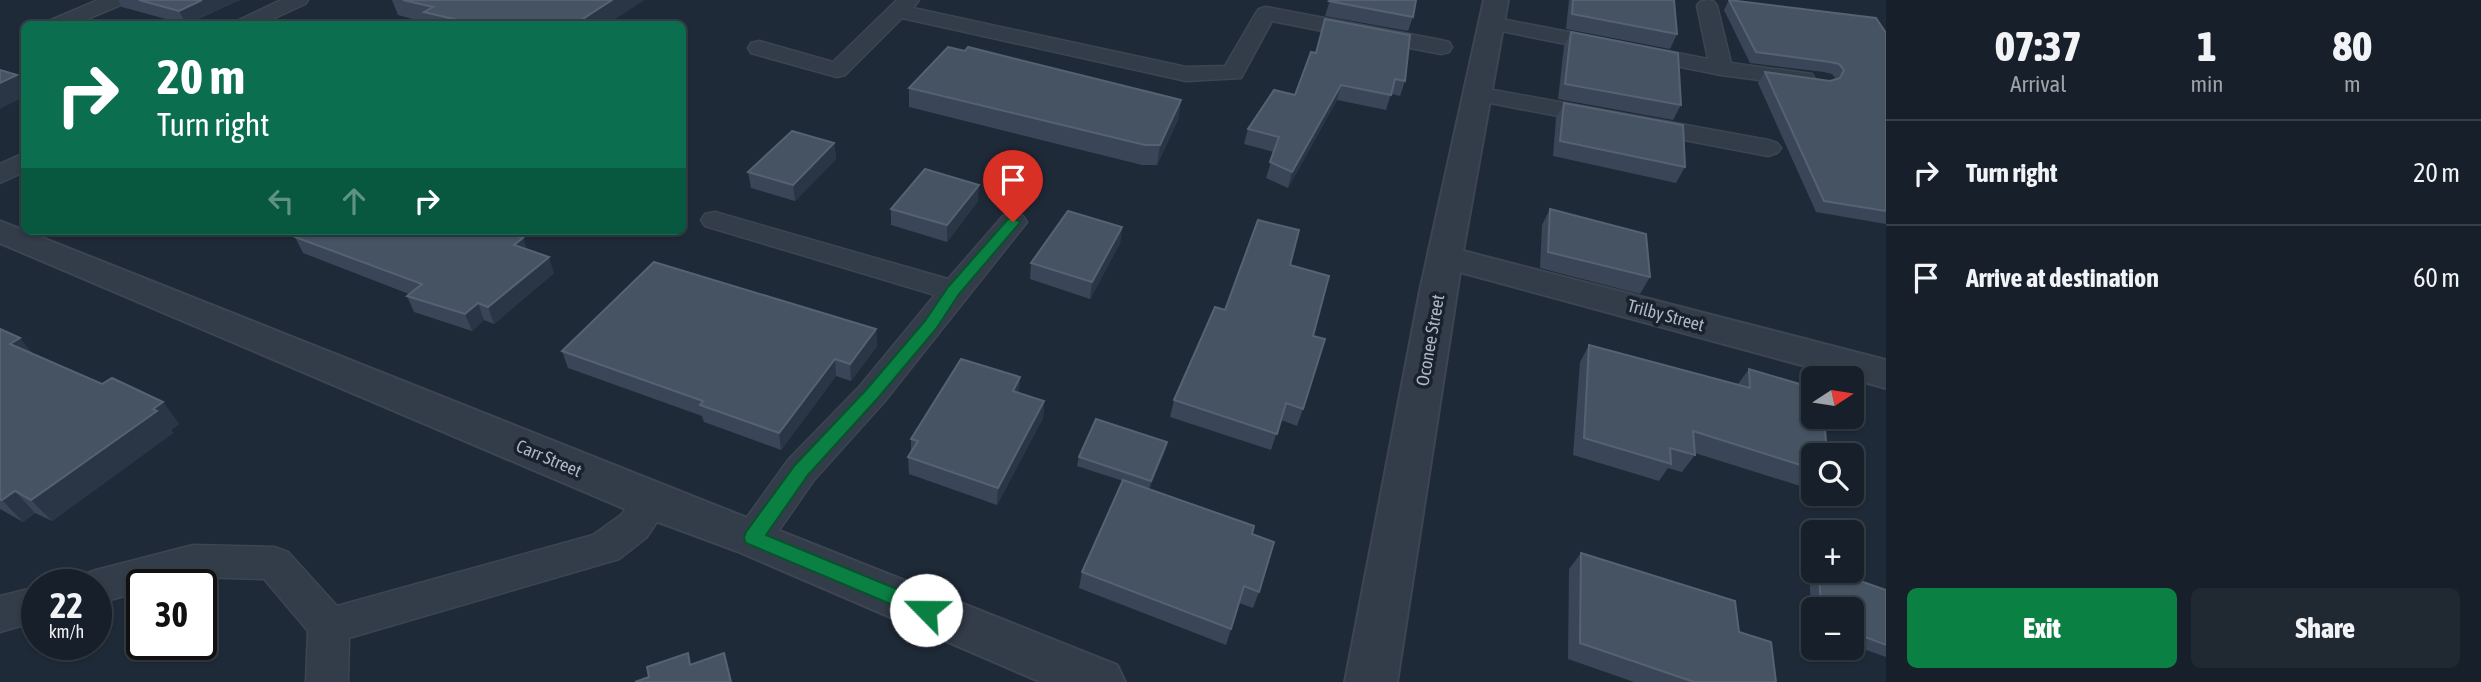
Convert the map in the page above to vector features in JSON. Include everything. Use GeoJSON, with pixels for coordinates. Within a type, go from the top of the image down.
{"type":"FeatureCollection","features":[{"type":"Feature","properties":{"kind":"street","name":"Oconee Street"},"geometry":{"type":"LineString","coordinates":[[1371,682],[1445,257],[1493,11]]}},
{"type":"Feature","properties":{"kind":"street","name":"Carr Street"},"geometry":{"type":"LineString","coordinates":[[0,231],[653,502],[753,538],[1099,682]]}},
{"type":"Feature","properties":{"kind":"street","name":"Trilby Street"},"geometry":{"type":"LineString","coordinates":[[1445,257],[1886,374]]}},
{"type":"Feature","properties":{"kind":"lane"},"geometry":{"type":"LineString","coordinates":[[65,21],[116,0]]}},
{"type":"Feature","properties":{"kind":"lane"},"geometry":{"type":"LineString","coordinates":[[252,21],[298,0]]}},
{"type":"Feature","properties":{"kind":"lane"},"geometry":{"type":"LineString","coordinates":[[759,48],[838,70],[903,5],[1186,74],[1233,73],[1269,7],[1441,47]]}},
{"type":"Feature","properties":{"kind":"lane"},"geometry":{"type":"LineString","coordinates":[[1707,6],[1721,68]]}},
{"type":"Feature","properties":{"kind":"lane"},"geometry":{"type":"LineString","coordinates":[[1493,11],[1721,68],[1823,82]]}},
{"type":"Feature","properties":{"kind":"lane"},"geometry":{"type":"LineString","coordinates":[[1477,94],[1768,148]]}},
{"type":"Feature","properties":{"kind":"lane"},"geometry":{"type":"LineString","coordinates":[[0,175],[21,163]]}},
{"type":"Feature","properties":{"kind":"lane"},"geometry":{"type":"LineString","coordinates":[[715,220],[954,291]]}},
{"type":"Feature","properties":{"kind":"lane"},"geometry":{"type":"LineString","coordinates":[[753,538],[801,470],[922,335],[954,291],[1013,222]]}},
{"type":"Feature","properties":{"kind":"lane"},"geometry":{"type":"LineString","coordinates":[[329,625],[605,548],[634,526],[653,502]]}},
{"type":"Feature","properties":{"kind":"lane"},"geometry":{"type":"LineString","coordinates":[[112,583],[193,561],[274,563],[329,625],[327,682]]}},
{"type":"Feature","properties":{"kind":"lane"},"geometry":{"type":"LineString","coordinates":[[0,614],[21,608]]}},
{"type":"Feature","properties":{"kind":"building"},"geometry":{"type":"Polygon","coordinates":[[[139,0],[202,0],[179,11],[139,0]]]}},
{"type":"Feature","properties":{"kind":"building"},"geometry":{"type":"Polygon","coordinates":[[[403,0],[612,0],[580,21],[462,21],[424,12],[433,7],[403,0]]]}},
{"type":"Feature","properties":{"kind":"building"},"geometry":{"type":"Polygon","coordinates":[[[1330,0],[1416,0],[1413,17],[1330,0]]]}},
{"type":"Feature","properties":{"kind":"building"},"geometry":{"type":"Polygon","coordinates":[[[1573,0],[1674,0],[1677,34],[1572,14],[1573,0]]]}},
{"type":"Feature","properties":{"kind":"building"},"geometry":{"type":"Polygon","coordinates":[[[1729,0],[1876,18],[1886,33],[1886,211],[1824,201],[1765,72],[1830,81],[1840,78],[1844,70],[1839,64],[1830,62],[1756,52],[1729,0]]]}},
{"type":"Feature","properties":{"kind":"building"},"geometry":{"type":"Polygon","coordinates":[[[1325,19],[1410,35],[1405,81],[1395,79],[1391,95],[1341,85],[1292,172],[1270,162],[1279,137],[1248,129],[1274,90],[1295,95],[1311,52],[1316,53],[1325,19]]]}},
{"type":"Feature","properties":{"kind":"building"},"geometry":{"type":"Polygon","coordinates":[[[1571,32],[1678,53],[1681,105],[1565,84],[1571,32]]]}},
{"type":"Feature","properties":{"kind":"building"},"geometry":{"type":"Polygon","coordinates":[[[948,47],[965,51],[968,47],[1181,100],[1160,145],[1145,145],[909,88],[948,47]]]}},
{"type":"Feature","properties":{"kind":"building"},"geometry":{"type":"Polygon","coordinates":[[[0,70],[17,75],[0,83],[0,70]]]}},
{"type":"Feature","properties":{"kind":"building"},"geometry":{"type":"Polygon","coordinates":[[[1564,103],[1683,125],[1685,167],[1560,141],[1564,103]]]}},
{"type":"Feature","properties":{"kind":"building"},"geometry":{"type":"Polygon","coordinates":[[[792,131],[834,143],[793,185],[748,172],[792,131]]]}},
{"type":"Feature","properties":{"kind":"building"},"geometry":{"type":"Polygon","coordinates":[[[925,169],[979,185],[947,225],[891,209],[925,169]]]}},
{"type":"Feature","properties":{"kind":"building"},"geometry":{"type":"Polygon","coordinates":[[[1550,209],[1646,234],[1650,277],[1548,252],[1550,209]]]}},
{"type":"Feature","properties":{"kind":"building"},"geometry":{"type":"Polygon","coordinates":[[[1068,211],[1122,227],[1092,282],[1031,263],[1068,211]]]}},
{"type":"Feature","properties":{"kind":"building"},"geometry":{"type":"Polygon","coordinates":[[[1258,220],[1299,230],[1290,265],[1329,276],[1313,336],[1325,339],[1303,409],[1286,403],[1277,434],[1174,400],[1215,307],[1225,310],[1258,220]]]}},
{"type":"Feature","properties":{"kind":"building"},"geometry":{"type":"Polygon","coordinates":[[[514,235],[523,238],[514,245],[549,257],[488,307],[478,303],[465,314],[407,296],[422,284],[295,237],[514,235]]]}},
{"type":"Feature","properties":{"kind":"building"},"geometry":{"type":"Polygon","coordinates":[[[654,262],[876,329],[850,364],[835,359],[779,433],[700,405],[703,401],[562,351],[654,262]]]}},
{"type":"Feature","properties":{"kind":"building"},"geometry":{"type":"Polygon","coordinates":[[[0,329],[20,338],[10,344],[102,384],[112,378],[163,402],[153,409],[157,411],[31,500],[15,491],[0,500],[0,329]]]}},
{"type":"Feature","properties":{"kind":"building"},"geometry":{"type":"Polygon","coordinates":[[[1589,345],[1750,388],[1749,369],[1801,384],[1801,429],[1825,429],[1826,443],[1801,443],[1801,465],[1693,431],[1695,455],[1670,448],[1671,464],[1584,438],[1589,345]]]}},
{"type":"Feature","properties":{"kind":"building"},"geometry":{"type":"Polygon","coordinates":[[[961,359],[1020,377],[1013,391],[1044,401],[998,488],[908,457],[918,441],[911,439],[961,359]]]}},
{"type":"Feature","properties":{"kind":"building"},"geometry":{"type":"Polygon","coordinates":[[[1096,419],[1167,442],[1151,481],[1079,457],[1096,419]]]}},
{"type":"Feature","properties":{"kind":"building"},"geometry":{"type":"Polygon","coordinates":[[[1123,480],[1254,526],[1252,534],[1274,542],[1259,592],[1244,586],[1231,629],[1082,572],[1123,480]]]}},
{"type":"Feature","properties":{"kind":"building"},"geometry":{"type":"Polygon","coordinates":[[[1581,553],[1735,601],[1739,632],[1771,642],[1776,682],[1694,682],[1580,643],[1581,553]]]}},
{"type":"Feature","properties":{"kind":"building"},"geometry":{"type":"Polygon","coordinates":[[[1864,582],[1886,590],[1886,645],[1864,637],[1864,597],[1820,597],[1820,583],[1864,582]]]}},
{"type":"Feature","properties":{"kind":"building"},"geometry":{"type":"Polygon","coordinates":[[[688,653],[690,665],[724,653],[731,682],[635,682],[649,677],[647,667],[688,653]]]}},
{"type":"Feature","properties":{"kind":"route"},"geometry":{"type":"LineString","coordinates":[[926,610],[753,538],[801,470],[872,394],[1013,222]]}}]}
